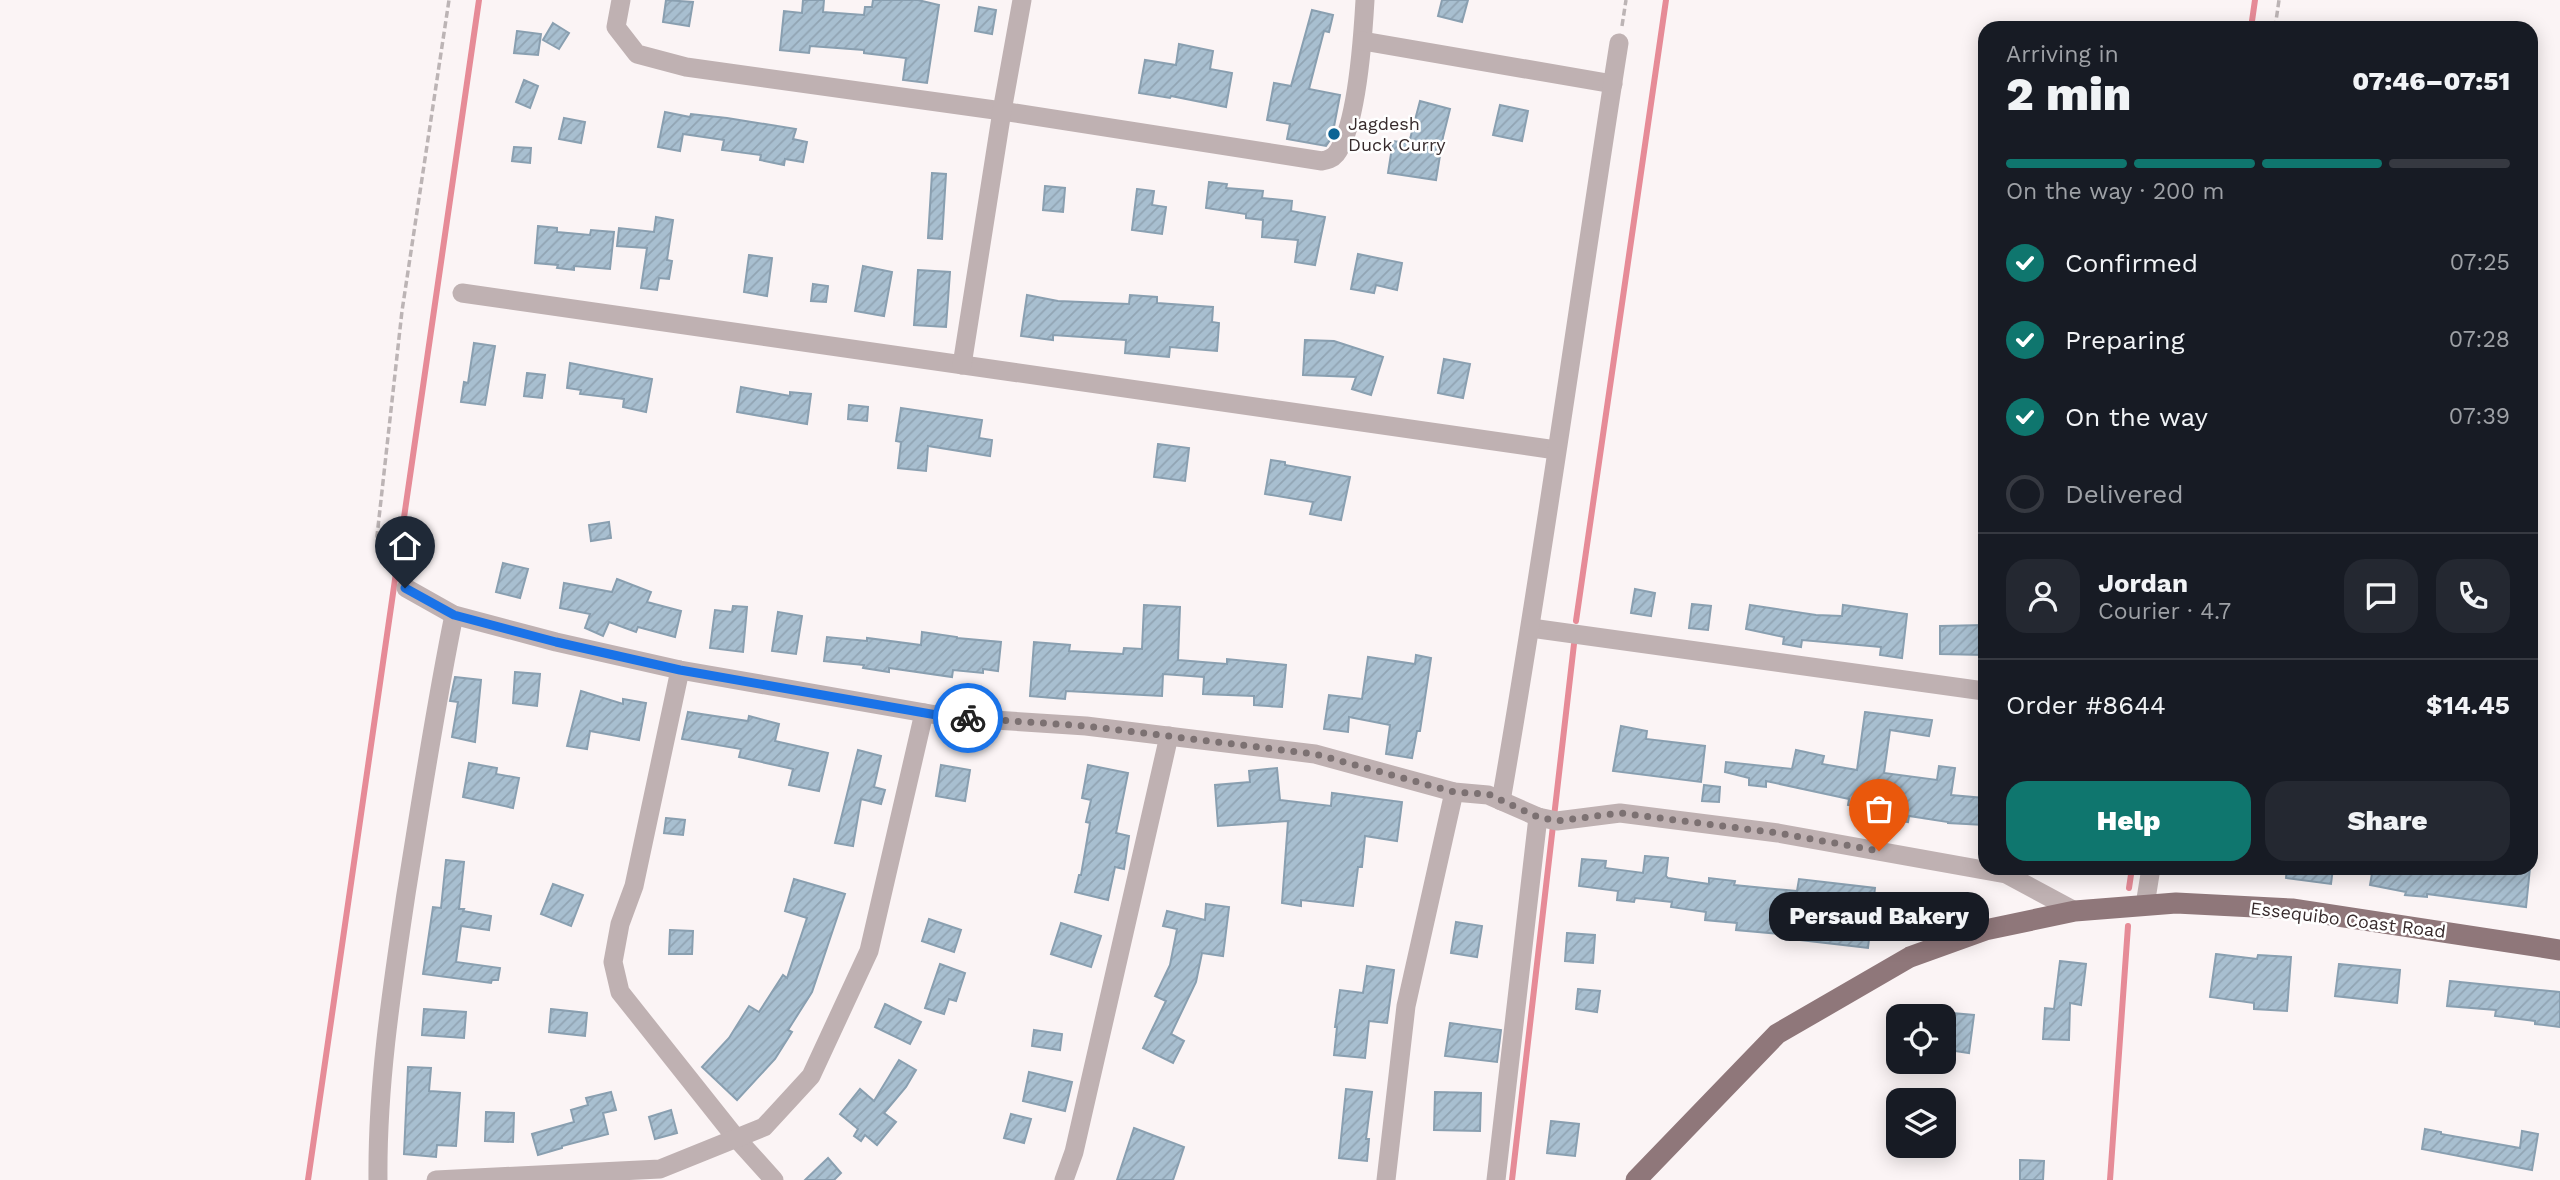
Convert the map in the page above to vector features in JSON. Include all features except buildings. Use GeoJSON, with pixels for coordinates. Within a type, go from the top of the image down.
{"type":"FeatureCollection","features":[{"type":"Feature","properties":{"kind":"main road","name":"Essequibo Coast Road"},"geometry":{"type":"LineString","coordinates":[[1636,1180],[1777,1034],[1910,957],[1985,930],[2075,911],[2176,903],[2292,909],[2560,950]]}},
{"type":"Feature","properties":{"kind":"street"},"geometry":{"type":"LineString","coordinates":[[621,0],[616,27],[638,54],[686,67],[1002,111],[1322,161],[1337,152],[1351,116],[1363,41],[1365,0]]}},
{"type":"Feature","properties":{"kind":"street"},"geometry":{"type":"LineString","coordinates":[[962,365],[1022,0]]}},
{"type":"Feature","properties":{"kind":"street"},"geometry":{"type":"LineString","coordinates":[[1363,41],[1613,84]]}},
{"type":"Feature","properties":{"kind":"street"},"geometry":{"type":"LineString","coordinates":[[1501,801],[1531,628],[1619,43]]}},
{"type":"Feature","properties":{"kind":"street"},"geometry":{"type":"LineString","coordinates":[[462,293],[1556,450]]}},
{"type":"Feature","properties":{"kind":"street"},"geometry":{"type":"LineString","coordinates":[[405,588],[454,615],[556,642],[680,670],[948,717],[1086,726],[1315,754],[1454,792],[1488,794],[1538,817],[1557,821],[1620,813],[1778,833],[1978,869]]}},
{"type":"Feature","properties":{"kind":"street"},"geometry":{"type":"LineString","coordinates":[[378,1180],[377,1129],[396,965],[429,748],[454,615]]}},
{"type":"Feature","properties":{"kind":"street"},"geometry":{"type":"LineString","coordinates":[[1531,628],[1978,690]]}},
{"type":"Feature","properties":{"kind":"street"},"geometry":{"type":"LineString","coordinates":[[680,670],[634,886],[620,924],[613,962],[620,992],[736,1138],[774,1180]]}},
{"type":"Feature","properties":{"kind":"street"},"geometry":{"type":"LineString","coordinates":[[436,1180],[660,1169],[764,1126],[811,1076],[869,951],[924,713]]}},
{"type":"Feature","properties":{"kind":"street"},"geometry":{"type":"LineString","coordinates":[[1063,1180],[1074,1152],[1169,736]]}},
{"type":"Feature","properties":{"kind":"street"},"geometry":{"type":"LineString","coordinates":[[1386,1180],[1406,1006],[1454,792]]}},
{"type":"Feature","properties":{"kind":"street"},"geometry":{"type":"LineString","coordinates":[[1496,1180],[1538,817]]}},
{"type":"Feature","properties":{"kind":"street"},"geometry":{"type":"LineString","coordinates":[[2008,875],[2075,911]]}},
{"type":"Feature","properties":{"kind":"street"},"geometry":{"type":"LineString","coordinates":[[2145,905],[2150,875]]}},
{"type":"Feature","properties":{"kind":"path"},"geometry":{"type":"LineString","coordinates":[[383,561],[377,536],[402,311],[449,0]]}},
{"type":"Feature","properties":{"kind":"path"},"geometry":{"type":"LineString","coordinates":[[1619,43],[1626,0]]}},
{"type":"Feature","properties":{"kind":"path"},"geometry":{"type":"LineString","coordinates":[[2276,21],[2279,0]]}},
{"type":"Feature","properties":{"kind":"waterway"},"geometry":{"type":"LineString","coordinates":[[308,1180],[479,0]]}},
{"type":"Feature","properties":{"kind":"waterway"},"geometry":{"type":"LineString","coordinates":[[1576,621],[1666,0]]}},
{"type":"Feature","properties":{"kind":"waterway"},"geometry":{"type":"LineString","coordinates":[[2252,21],[2255,0]]}},
{"type":"Feature","properties":{"kind":"waterway"},"geometry":{"type":"LineString","coordinates":[[1512,1180],[1574,644]]}},
{"type":"Feature","properties":{"kind":"waterway"},"geometry":{"type":"LineString","coordinates":[[2129,888],[2131,875]]}},
{"type":"Feature","properties":{"kind":"waterway"},"geometry":{"type":"LineString","coordinates":[[2110,1180],[2128,926]]}},
{"type":"Feature","properties":{"kind":"way so far"},"geometry":{"type":"LineString","coordinates":[[968,718],[1086,726],[1315,754],[1454,792],[1488,794],[1538,817],[1557,821],[1620,813],[1778,833],[1879,851]]}},
{"type":"Feature","properties":{"kind":"place","name":"Jagdesh Duck Curry"},"geometry":{"type":"Point","coordinates":[1334,134]}},
{"type":"Feature","properties":{"kind":"place","name":"Persaud Bakery"},"geometry":{"type":"Point","coordinates":[1879,851]}},
{"type":"Feature","properties":{"kind":"route"},"geometry":{"type":"LineString","coordinates":[[405,588],[454,615],[556,642],[680,670],[948,717],[968,718]]}}]}
